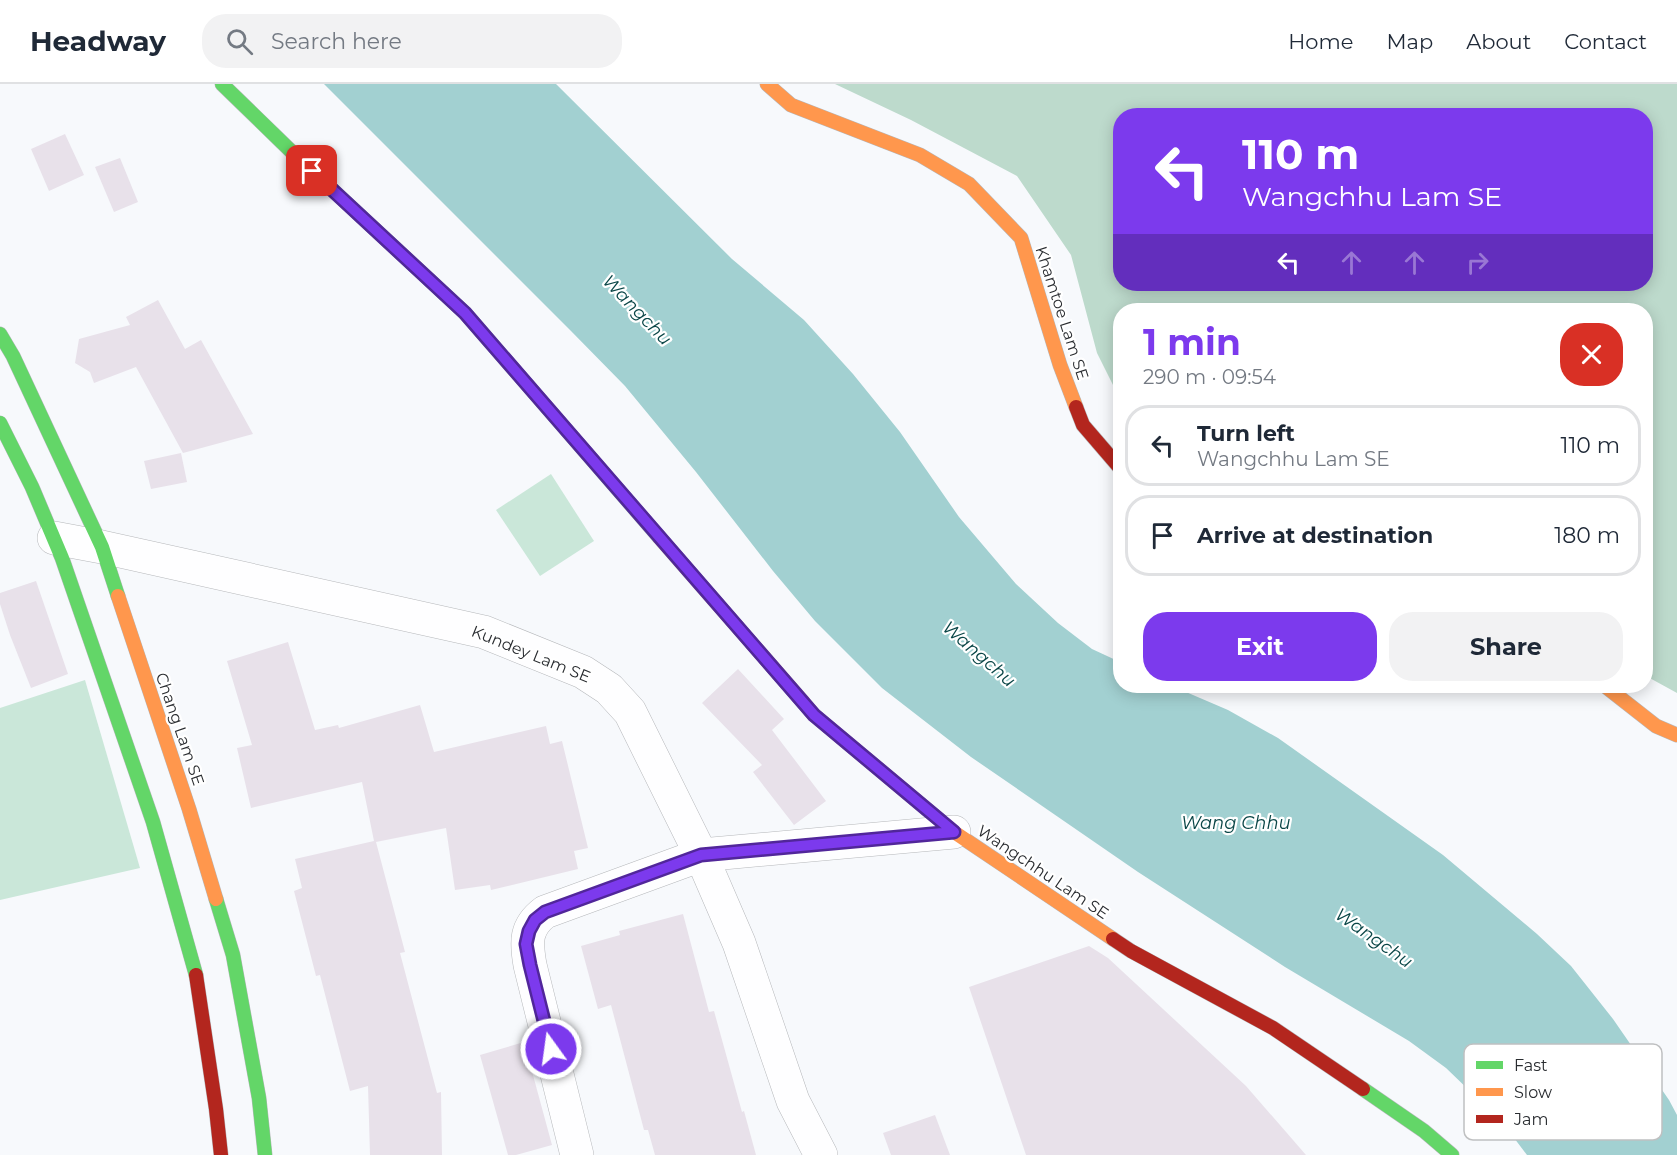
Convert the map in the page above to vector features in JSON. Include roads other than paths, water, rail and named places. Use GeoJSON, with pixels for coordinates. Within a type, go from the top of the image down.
{"type":"FeatureCollection","features":[{"type":"Feature","properties":{"kind":"main road","name":"Wangchhu Lam SE"},"geometry":{"type":"LineString","coordinates":[[222,84],[465,313],[814,715],[954,832],[1131,951],[1273,1028],[1424,1131],[1452,1155]]}},
{"type":"Feature","properties":{"kind":"main road","name":"Khamtoe Lam SE"},"geometry":{"type":"LineString","coordinates":[[766,84],[791,105],[920,154],[969,184],[1021,238],[1060,365],[1083,425],[1113,460]]}},
{"type":"Feature","properties":{"kind":"main road","name":"Chang Lam SE"},"geometry":{"type":"LineString","coordinates":[[0,334],[13,356],[102,547],[189,809],[233,955],[259,1098],[265,1155]]}},
{"type":"Feature","properties":{"kind":"main road"},"geometry":{"type":"LineString","coordinates":[[0,423],[32,487],[62,558],[153,822],[195,969],[221,1155]]}},
{"type":"Feature","properties":{"kind":"main road"},"geometry":{"type":"LineString","coordinates":[[1614,693],[1656,726],[1677,735]]}},
{"type":"Feature","properties":{"kind":"street","name":"Kundey Lam SE"},"geometry":{"type":"LineString","coordinates":[[54,538],[484,632],[583,672],[609,689],[630,712],[701,855],[739,943],[793,1101],[821,1155]]}},
{"type":"Feature","properties":{"kind":"street"},"geometry":{"type":"LineString","coordinates":[[577,1155],[526,944],[535,920],[545,912],[701,855],[954,832]]}},
{"type":"Feature","properties":{"kind":"water","name":"Wang Chhu"},"geometry":{"type":"Polygon","coordinates":[[[324,84],[556,84],[732,259],[804,320],[853,374],[900,432],[959,517],[1016,584],[1058,623],[1092,649],[1113,659],[1113,693],[1188,693],[1228,710],[1278,738],[1443,855],[1537,934],[1571,966],[1630,1044],[1464,1044],[1464,1085],[1446,1068],[1409,1041],[1285,967],[1138,872],[971,757],[882,688],[815,621],[625,386],[324,84]]]}},
{"type":"Feature","properties":{"kind":"water","name":"Wang Chhu"},"geometry":{"type":"Polygon","coordinates":[[[1662,1090],[1677,1115],[1677,1155],[1527,1155],[1516,1140],[1662,1140],[1662,1090]]]}},
{"type":"Feature","properties":{"kind":"water label","name":"Wangchu"},"geometry":{"type":"Point","coordinates":[637,310]}},
{"type":"Feature","properties":{"kind":"water label","name":"Wangchu"},"geometry":{"type":"Point","coordinates":[979,654]}},
{"type":"Feature","properties":{"kind":"water label","name":"Wangchu"},"geometry":{"type":"Point","coordinates":[1374,938]}}]}
